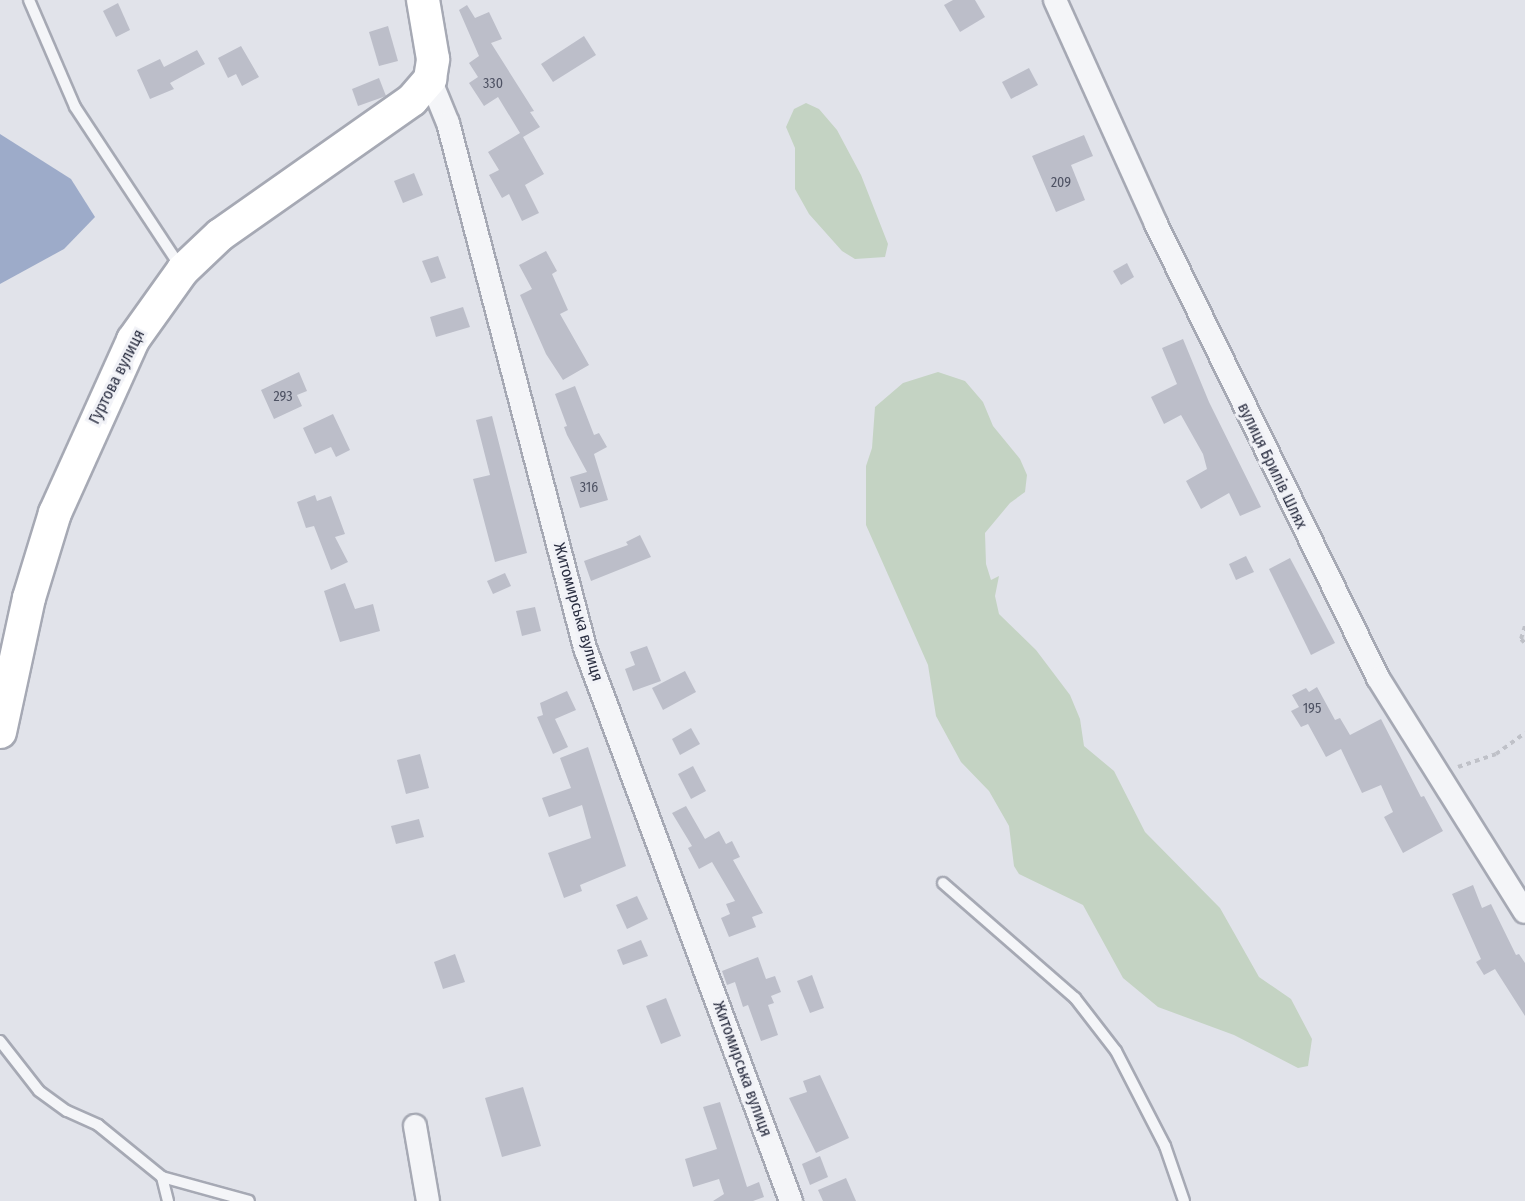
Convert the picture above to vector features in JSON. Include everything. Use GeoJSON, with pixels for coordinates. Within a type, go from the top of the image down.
{"type":"FeatureCollection","features":[{"type":"Feature","properties":{"kind":"street"},"geometry":{"type":"LineString","coordinates":[[423,0],[433,59],[430,79]]}},
{"type":"Feature","properties":{"kind":"street","name":"вулиця Брилів Шлях"},"geometry":{"type":"LineString","coordinates":[[1055,0],[1268,460],[1378,678],[1525,912]]}},
{"type":"Feature","properties":{"kind":"street","name":"Гуртова вулиця"},"geometry":{"type":"LineString","coordinates":[[0,732],[29,598],[55,513],[133,340],[183,270],[220,235],[389,119],[430,79]]}},
{"type":"Feature","properties":{"kind":"street","name":"Житомирська вулиця"},"geometry":{"type":"LineString","coordinates":[[430,79],[448,123],[585,648],[791,1201]]}},
{"type":"Feature","properties":{"kind":"street"},"geometry":{"type":"LineString","coordinates":[[415,1126],[428,1201]]}},
{"type":"Feature","properties":{"kind":"lane"},"geometry":{"type":"LineString","coordinates":[[29,0],[75,107],[147,222],[183,270]]}},
{"type":"Feature","properties":{"kind":"lane"},"geometry":{"type":"LineString","coordinates":[[944,883],[1075,998],[1116,1052],[1165,1146],[1184,1201]]}},
{"type":"Feature","properties":{"kind":"lane"},"geometry":{"type":"LineString","coordinates":[[0,1041],[39,1091],[67,1112],[98,1125],[162,1177],[249,1201]]}},
{"type":"Feature","properties":{"kind":"lane"},"geometry":{"type":"LineString","coordinates":[[162,1177],[168,1201]]}},
{"type":"Feature","properties":{"kind":"path"},"geometry":{"type":"LineString","coordinates":[[1525,626],[1521,639],[1525,643]]}},
{"type":"Feature","properties":{"kind":"path"},"geometry":{"type":"LineString","coordinates":[[1437,772],[1497,754],[1525,733]]}},
{"type":"Feature","properties":{"kind":"green space"},"geometry":{"type":"Polygon","coordinates":[[[806,103],[819,109],[837,130],[861,175],[888,244],[885,257],[855,259],[842,251],[809,214],[795,189],[795,148],[786,127],[794,109],[806,103]]]}},
{"type":"Feature","properties":{"kind":"green space"},"geometry":{"type":"Polygon","coordinates":[[[938,372],[965,381],[983,402],[993,426],[1020,459],[1027,475],[1025,492],[1010,503],[985,533],[986,564],[991,580],[999,576],[995,596],[999,614],[1036,650],[1070,695],[1080,719],[1084,746],[1114,771],[1145,832],[1220,908],[1259,977],[1291,999],[1312,1039],[1308,1066],[1298,1068],[1234,1035],[1158,1007],[1123,978],[1083,905],[1019,874],[1014,866],[1009,826],[989,791],[961,762],[936,716],[928,665],[866,525],[866,466],[872,448],[875,407],[903,383],[938,372]]]}},
{"type":"Feature","properties":{"kind":"water"},"geometry":{"type":"Polygon","coordinates":[[[0,134],[71,179],[95,217],[64,249],[0,284],[0,134]]]}},
{"type":"Feature","properties":{"kind":"building"},"geometry":{"type":"Polygon","coordinates":[[[953,0],[975,0],[985,17],[960,32],[944,5],[953,0]]]}},
{"type":"Feature","properties":{"kind":"building"},"geometry":{"type":"Polygon","coordinates":[[[118,3],[130,30],[116,37],[103,11],[118,3]]]}},
{"type":"Feature","properties":{"kind":"building"},"geometry":{"type":"Polygon","coordinates":[[[467,5],[475,18],[489,12],[502,39],[491,43],[534,111],[530,112],[540,127],[523,137],[544,174],[525,185],[539,213],[522,221],[509,194],[502,198],[489,175],[499,170],[488,152],[520,133],[498,97],[484,106],[469,83],[478,77],[469,63],[479,56],[459,10],[467,5]]]}},
{"type":"Feature","properties":{"kind":"building"},"geometry":{"type":"Polygon","coordinates":[[[388,26],[398,61],[379,66],[369,32],[388,26]]]}},
{"type":"Feature","properties":{"kind":"building"},"geometry":{"type":"Polygon","coordinates":[[[584,36],[596,55],[553,82],[541,64],[584,36]]]}},
{"type":"Feature","properties":{"kind":"building"},"geometry":{"type":"Polygon","coordinates":[[[241,46],[259,77],[242,86],[236,74],[228,78],[218,58],[241,46]]]}},
{"type":"Feature","properties":{"kind":"building"},"geometry":{"type":"Polygon","coordinates":[[[197,50],[205,64],[170,83],[174,89],[150,99],[137,70],[160,59],[164,67],[197,50]]]}},
{"type":"Feature","properties":{"kind":"building"},"geometry":{"type":"Polygon","coordinates":[[[1029,68],[1038,85],[1011,99],[1002,82],[1029,68]]]}},
{"type":"Feature","properties":{"kind":"building"},"geometry":{"type":"Polygon","coordinates":[[[379,78],[386,96],[358,106],[352,89],[379,78]]]}},
{"type":"Feature","properties":{"kind":"building"},"geometry":{"type":"Polygon","coordinates":[[[1084,135],[1093,156],[1071,165],[1085,200],[1056,212],[1032,156],[1084,135]]]}},
{"type":"Feature","properties":{"kind":"building"},"geometry":{"type":"Polygon","coordinates":[[[414,173],[423,195],[403,203],[394,181],[414,173]]]}},
{"type":"Feature","properties":{"kind":"building"},"geometry":{"type":"Polygon","coordinates":[[[546,251],[557,271],[552,274],[568,310],[560,314],[589,365],[563,380],[546,354],[520,295],[532,289],[519,265],[546,251]]]}},
{"type":"Feature","properties":{"kind":"building"},"geometry":{"type":"Polygon","coordinates":[[[438,256],[446,278],[431,283],[422,261],[438,256]]]}},
{"type":"Feature","properties":{"kind":"building"},"geometry":{"type":"Polygon","coordinates":[[[1127,263],[1134,277],[1121,285],[1113,271],[1127,263]]]}},
{"type":"Feature","properties":{"kind":"building"},"geometry":{"type":"Polygon","coordinates":[[[463,307],[470,327],[436,337],[430,317],[463,307]]]}},
{"type":"Feature","properties":{"kind":"building"},"geometry":{"type":"Polygon","coordinates":[[[1183,339],[1209,402],[1261,507],[1240,516],[1229,493],[1201,509],[1186,481],[1207,469],[1203,454],[1181,415],[1164,424],[1151,397],[1177,384],[1162,348],[1183,339]]]}},
{"type":"Feature","properties":{"kind":"building"},"geometry":{"type":"Polygon","coordinates":[[[299,372],[307,391],[297,395],[302,406],[274,419],[261,390],[299,372]]]}},
{"type":"Feature","properties":{"kind":"building"},"geometry":{"type":"Polygon","coordinates":[[[575,386],[594,435],[599,433],[607,447],[594,454],[608,500],[580,508],[570,477],[587,472],[567,435],[564,427],[567,426],[555,394],[575,386]]]}},
{"type":"Feature","properties":{"kind":"building"},"geometry":{"type":"Polygon","coordinates":[[[333,414],[350,450],[336,457],[331,447],[315,454],[303,428],[333,414]]]}},
{"type":"Feature","properties":{"kind":"building"},"geometry":{"type":"Polygon","coordinates":[[[492,416],[527,553],[495,562],[473,479],[490,475],[476,420],[492,416]]]}},
{"type":"Feature","properties":{"kind":"building"},"geometry":{"type":"Polygon","coordinates":[[[315,495],[317,501],[331,496],[345,534],[335,537],[348,562],[331,570],[314,526],[306,528],[297,502],[315,495]]]}},
{"type":"Feature","properties":{"kind":"building"},"geometry":{"type":"Polygon","coordinates":[[[640,535],[651,557],[591,581],[584,561],[628,545],[626,542],[640,535]]]}},
{"type":"Feature","properties":{"kind":"building"},"geometry":{"type":"Polygon","coordinates":[[[1246,556],[1254,572],[1236,580],[1229,564],[1246,556]]]}},
{"type":"Feature","properties":{"kind":"building"},"geometry":{"type":"Polygon","coordinates":[[[1290,558],[1335,643],[1311,655],[1269,569],[1290,558]]]}},
{"type":"Feature","properties":{"kind":"building"},"geometry":{"type":"Polygon","coordinates":[[[505,573],[511,586],[493,594],[487,581],[505,573]]]}},
{"type":"Feature","properties":{"kind":"building"},"geometry":{"type":"Polygon","coordinates":[[[345,583],[355,609],[373,604],[380,631],[340,642],[324,591],[345,583]]]}},
{"type":"Feature","properties":{"kind":"building"},"geometry":{"type":"Polygon","coordinates":[[[535,607],[541,631],[522,636],[516,611],[535,607]]]}},
{"type":"Feature","properties":{"kind":"building"},"geometry":{"type":"Polygon","coordinates":[[[647,646],[661,681],[633,691],[625,669],[635,665],[630,652],[647,646]]]}},
{"type":"Feature","properties":{"kind":"building"},"geometry":{"type":"Polygon","coordinates":[[[685,671],[696,692],[663,710],[652,688],[685,671]]]}},
{"type":"Feature","properties":{"kind":"building"},"geometry":{"type":"Polygon","coordinates":[[[1317,687],[1335,720],[1340,718],[1350,735],[1381,719],[1421,797],[1424,796],[1443,831],[1403,853],[1384,817],[1393,812],[1381,785],[1362,793],[1341,749],[1326,757],[1308,724],[1301,727],[1291,711],[1299,707],[1292,695],[1306,688],[1309,692],[1317,687]]]}},
{"type":"Feature","properties":{"kind":"building"},"geometry":{"type":"Polygon","coordinates":[[[567,691],[576,710],[555,719],[568,747],[553,754],[537,717],[543,715],[540,703],[567,691]]]}},
{"type":"Feature","properties":{"kind":"building"},"geometry":{"type":"Polygon","coordinates":[[[691,728],[700,744],[680,755],[672,739],[691,728]]]}},
{"type":"Feature","properties":{"kind":"building"},"geometry":{"type":"Polygon","coordinates":[[[588,747],[626,866],[580,885],[582,891],[564,898],[548,853],[591,838],[582,805],[549,817],[542,798],[571,788],[560,758],[588,747]]]}},
{"type":"Feature","properties":{"kind":"building"},"geometry":{"type":"Polygon","coordinates":[[[420,754],[429,788],[406,794],[397,760],[420,754]]]}},
{"type":"Feature","properties":{"kind":"building"},"geometry":{"type":"Polygon","coordinates":[[[693,766],[706,791],[691,799],[678,774],[693,766]]]}},
{"type":"Feature","properties":{"kind":"building"},"geometry":{"type":"Polygon","coordinates":[[[686,806],[705,839],[719,831],[726,844],[732,841],[740,857],[733,860],[763,913],[752,917],[756,927],[729,937],[721,918],[730,914],[726,904],[735,901],[712,862],[699,869],[688,848],[692,846],[672,813],[686,806]]]}},
{"type":"Feature","properties":{"kind":"building"},"geometry":{"type":"Polygon","coordinates":[[[419,819],[424,837],[396,844],[391,826],[419,819]]]}},
{"type":"Feature","properties":{"kind":"building"},"geometry":{"type":"Polygon","coordinates":[[[1473,885],[1482,908],[1491,904],[1516,955],[1519,954],[1525,963],[1525,1016],[1495,969],[1484,975],[1476,962],[1481,959],[1452,894],[1473,885]]]}},
{"type":"Feature","properties":{"kind":"building"},"geometry":{"type":"Polygon","coordinates":[[[637,896],[648,919],[627,929],[616,905],[637,896]]]}},
{"type":"Feature","properties":{"kind":"building"},"geometry":{"type":"Polygon","coordinates":[[[641,940],[648,956],[623,965],[617,950],[641,940]]]}},
{"type":"Feature","properties":{"kind":"building"},"geometry":{"type":"Polygon","coordinates":[[[455,954],[465,982],[443,989],[434,962],[455,954]]]}},
{"type":"Feature","properties":{"kind":"building"},"geometry":{"type":"Polygon","coordinates":[[[758,957],[766,979],[775,976],[781,992],[771,996],[774,1003],[768,1005],[778,1035],[761,1041],[748,1005],[743,1007],[735,982],[727,985],[722,971],[758,957]]]}},
{"type":"Feature","properties":{"kind":"building"},"geometry":{"type":"Polygon","coordinates":[[[812,975],[824,1008],[810,1013],[797,981],[812,975]]]}},
{"type":"Feature","properties":{"kind":"building"},"geometry":{"type":"Polygon","coordinates":[[[666,998],[681,1036],[661,1044],[646,1006],[666,998]]]}},
{"type":"Feature","properties":{"kind":"building"},"geometry":{"type":"Polygon","coordinates":[[[820,1075],[849,1138],[816,1153],[789,1098],[807,1092],[803,1081],[820,1075]]]}},
{"type":"Feature","properties":{"kind":"building"},"geometry":{"type":"Polygon","coordinates":[[[523,1087],[541,1146],[502,1157],[485,1098],[523,1087]]]}},
{"type":"Feature","properties":{"kind":"building"},"geometry":{"type":"Polygon","coordinates":[[[720,1102],[747,1187],[759,1182],[764,1197],[753,1201],[713,1201],[724,1194],[719,1179],[693,1187],[685,1159],[717,1149],[703,1107],[720,1102]]]}},
{"type":"Feature","properties":{"kind":"building"},"geometry":{"type":"Polygon","coordinates":[[[820,1156],[828,1177],[810,1185],[802,1164],[820,1156]]]}},
{"type":"Feature","properties":{"kind":"building"},"geometry":{"type":"Polygon","coordinates":[[[846,1178],[856,1201],[823,1201],[818,1190],[846,1178]]]}}]}
